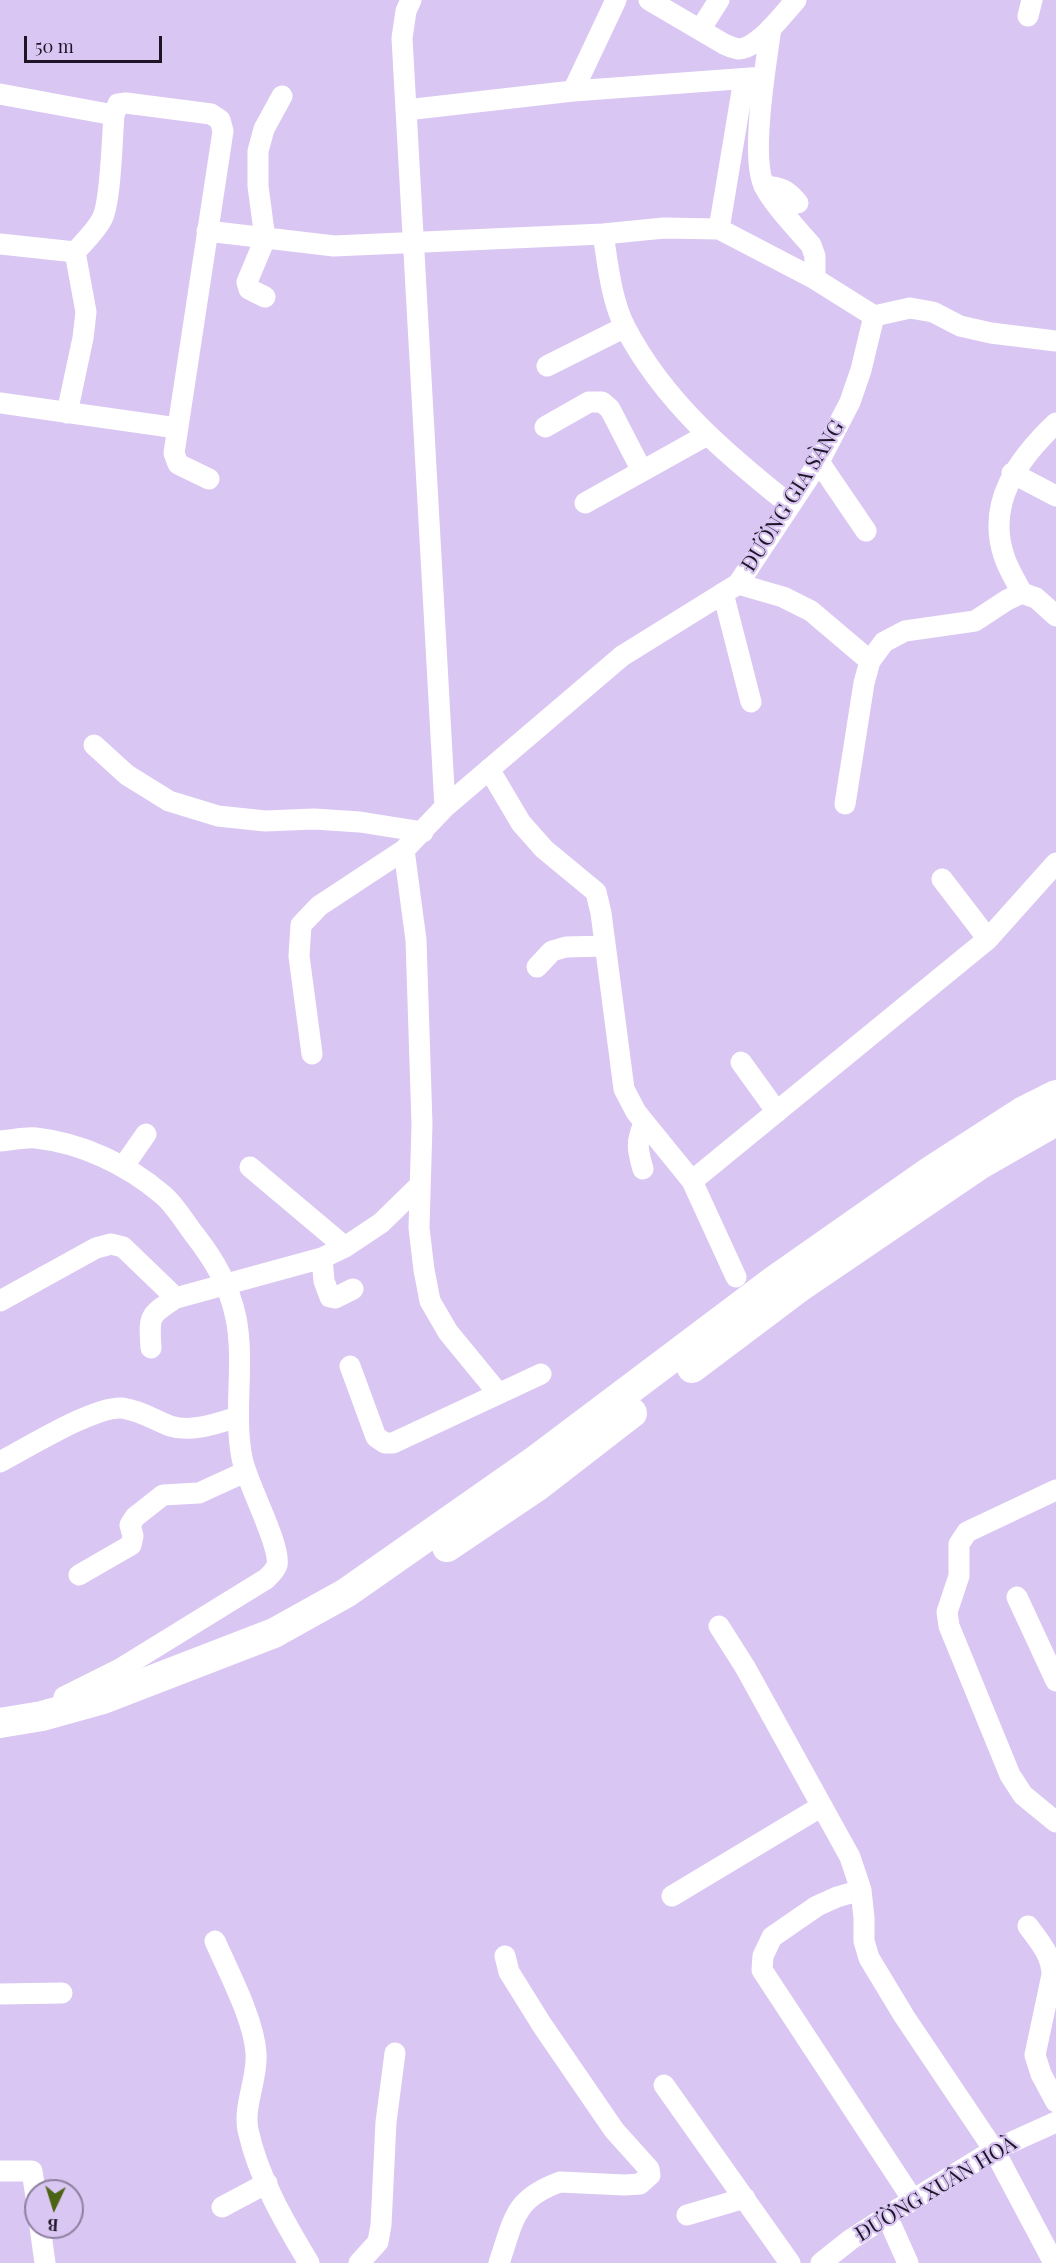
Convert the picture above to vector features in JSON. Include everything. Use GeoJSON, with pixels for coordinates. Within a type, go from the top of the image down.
{"type":"FeatureCollection","features":[{"type":"Feature","properties":{"kind":"highway"},"geometry":{"type":"LineString","coordinates":[[0,1723],[42,1716],[103,1699],[274,1633],[346,1593],[536,1460],[766,1286],[832,1239],[941,1164],[1022,1112],[1056,1095]]}},
{"type":"Feature","properties":{"kind":"highway"},"geometry":{"type":"LineString","coordinates":[[0,1742],[55,1729],[203,1682],[263,1657],[343,1615],[539,1485],[811,1280],[979,1165],[1056,1121]]}},
{"type":"Feature","properties":{"kind":"street"},"geometry":{"type":"LineString","coordinates":[[411,0],[406,11],[402,38],[445,807]]}},
{"type":"Feature","properties":{"kind":"street"},"geometry":{"type":"LineString","coordinates":[[573,91],[616,0]]}},
{"type":"Feature","properties":{"kind":"street"},"geometry":{"type":"LineString","coordinates":[[649,0],[724,44],[737,49],[750,46],[771,28],[796,0]]}},
{"type":"Feature","properties":{"kind":"street"},"geometry":{"type":"LineString","coordinates":[[700,30],[718,0]]}},
{"type":"Feature","properties":{"kind":"street"},"geometry":{"type":"LineString","coordinates":[[719,229],[754,78],[771,28]]}},
{"type":"Feature","properties":{"kind":"street"},"geometry":{"type":"LineString","coordinates":[[406,110],[573,91],[754,78]]}},
{"type":"Feature","properties":{"kind":"street"},"geometry":{"type":"LineString","coordinates":[[754,78],[760,173],[764,186],[811,245],[815,256],[815,279]]}},
{"type":"Feature","properties":{"kind":"street"},"geometry":{"type":"LineString","coordinates":[[0,94],[114,115]]}},
{"type":"Feature","properties":{"kind":"street"},"geometry":{"type":"LineString","coordinates":[[265,297],[249,289],[247,282],[265,239],[258,186],[258,151],[264,129],[282,96]]}},
{"type":"Feature","properties":{"kind":"street"},"geometry":{"type":"LineString","coordinates":[[67,412],[83,338],[86,312],[75,252],[103,218],[107,201],[114,115],[118,104],[126,103],[211,114],[220,120],[223,131],[174,453],[178,464],[209,479]]}},
{"type":"Feature","properties":{"kind":"street"},"geometry":{"type":"LineString","coordinates":[[764,186],[779,187],[788,191],[798,203]]}},
{"type":"Feature","properties":{"kind":"street"},"geometry":{"type":"LineString","coordinates":[[207,231],[334,246],[603,234],[664,228],[719,229],[776,257],[874,316],[910,308],[933,312],[960,326],[991,333],[1056,340]]}},
{"type":"Feature","properties":{"kind":"street"},"geometry":{"type":"LineString","coordinates":[[776,257],[797,229]]}},
{"type":"Feature","properties":{"kind":"street"},"geometry":{"type":"LineString","coordinates":[[603,234],[612,292],[625,327],[656,375],[690,419],[724,452],[790,505]]}},
{"type":"Feature","properties":{"kind":"street"},"geometry":{"type":"LineString","coordinates":[[0,244],[75,252]]}},
{"type":"Feature","properties":{"kind":"street","name":"ĐƯỜNG GIA SÀNG"},"geometry":{"type":"LineString","coordinates":[[312,1054],[299,956],[301,925],[319,906],[404,850],[445,807],[622,657],[731,588],[819,462],[850,402],[861,370],[874,316]]}},
{"type":"Feature","properties":{"kind":"street"},"geometry":{"type":"LineString","coordinates":[[547,366],[625,327]]}},
{"type":"Feature","properties":{"kind":"street"},"geometry":{"type":"LineString","coordinates":[[544,427],[589,402],[602,402],[610,409],[642,471]]}},
{"type":"Feature","properties":{"kind":"street"},"geometry":{"type":"LineString","coordinates":[[0,403],[177,429]]}},
{"type":"Feature","properties":{"kind":"street"},"geometry":{"type":"LineString","coordinates":[[1056,423],[1036,442],[1012,473],[1001,500],[998,529],[1004,556],[1022,593],[1036,598],[1056,616]]}},
{"type":"Feature","properties":{"kind":"street"},"geometry":{"type":"LineString","coordinates":[[585,503],[707,435]]}},
{"type":"Feature","properties":{"kind":"street"},"geometry":{"type":"LineString","coordinates":[[819,462],[866,531]]}},
{"type":"Feature","properties":{"kind":"street"},"geometry":{"type":"LineString","coordinates":[[1012,473],[1056,496]]}},
{"type":"Feature","properties":{"kind":"street"},"geometry":{"type":"LineString","coordinates":[[750,702],[731,588],[783,597],[811,610],[870,661]]}},
{"type":"Feature","properties":{"kind":"street"},"geometry":{"type":"LineString","coordinates":[[845,804],[864,683],[870,661],[884,642],[905,631],[975,621],[1022,593]]}},
{"type":"Feature","properties":{"kind":"street"},"geometry":{"type":"LineString","coordinates":[[94,745],[127,776],[169,801],[218,816],[265,821],[314,819],[348,821],[423,831]]}},
{"type":"Feature","properties":{"kind":"street"},"geometry":{"type":"LineString","coordinates":[[489,769],[520,822],[544,849],[596,892],[602,913],[624,1089],[644,1123],[692,1181],[736,1277]]}},
{"type":"Feature","properties":{"kind":"street"},"geometry":{"type":"LineString","coordinates":[[404,850],[416,940],[422,1124],[419,1227],[430,1301],[448,1332],[498,1393]]}},
{"type":"Feature","properties":{"kind":"street"},"geometry":{"type":"LineString","coordinates":[[692,1181],[988,939],[1056,863]]}},
{"type":"Feature","properties":{"kind":"street"},"geometry":{"type":"LineString","coordinates":[[942,879],[988,939]]}},
{"type":"Feature","properties":{"kind":"street"},"geometry":{"type":"LineString","coordinates":[[537,967],[552,951],[566,947],[605,946]]}},
{"type":"Feature","properties":{"kind":"street"},"geometry":{"type":"LineString","coordinates":[[741,1062],[777,1112]]}},
{"type":"Feature","properties":{"kind":"street"},"geometry":{"type":"LineString","coordinates":[[644,1123],[637,1141],[637,1149],[644,1168]]}},
{"type":"Feature","properties":{"kind":"street"},"geometry":{"type":"LineString","coordinates":[[123,1167],[146,1134]]}},
{"type":"Feature","properties":{"kind":"street"},"geometry":{"type":"LineString","coordinates":[[0,1141],[35,1138],[82,1148],[123,1167],[164,1196],[200,1242],[227,1284],[236,1319],[240,1355],[238,1438],[245,1472],[268,1528],[277,1558],[276,1568],[266,1579],[129,1663],[64,1697]]}},
{"type":"Feature","properties":{"kind":"street"},"geometry":{"type":"LineString","coordinates":[[250,1167],[345,1247]]}},
{"type":"Feature","properties":{"kind":"street"},"geometry":{"type":"LineString","coordinates":[[150,1348],[151,1319],[155,1311],[176,1298],[322,1258],[345,1247],[381,1223],[420,1185]]}},
{"type":"Feature","properties":{"kind":"street"},"geometry":{"type":"LineString","coordinates":[[0,1301],[96,1248],[111,1244],[123,1247],[176,1298]]}},
{"type":"Feature","properties":{"kind":"street"},"geometry":{"type":"LineString","coordinates":[[322,1258],[324,1281],[330,1297],[335,1298],[352,1289]]}},
{"type":"Feature","properties":{"kind":"street"},"geometry":{"type":"LineString","coordinates":[[350,1366],[376,1437],[385,1443],[393,1443],[541,1374]]}},
{"type":"Feature","properties":{"kind":"street"},"geometry":{"type":"LineString","coordinates":[[0,1462],[93,1414],[122,1408],[173,1427],[200,1428],[238,1417]]}},
{"type":"Feature","properties":{"kind":"street"},"geometry":{"type":"LineString","coordinates":[[79,1575],[131,1545],[134,1536],[130,1525],[135,1517],[163,1495],[199,1494],[245,1472]]}},
{"type":"Feature","properties":{"kind":"street"},"geometry":{"type":"LineString","coordinates":[[1056,1490],[967,1532],[958,1544],[958,1576],[947,1612],[949,1626],[1010,1775],[1023,1795],[1056,1822]]}},
{"type":"Feature","properties":{"kind":"street"},"geometry":{"type":"LineString","coordinates":[[1017,1597],[1056,1681]]}},
{"type":"Feature","properties":{"kind":"street"},"geometry":{"type":"LineString","coordinates":[[719,1626],[745,1667],[850,1857],[861,1890],[864,1941],[869,1958],[904,2016],[994,2150],[1054,2263]]}},
{"type":"Feature","properties":{"kind":"street"},"geometry":{"type":"LineString","coordinates":[[672,1896],[822,1806]]}},
{"type":"Feature","properties":{"kind":"street"},"geometry":{"type":"LineString","coordinates":[[861,1890],[817,1906],[772,1937],[763,1956],[762,1970],[913,2200]]}},
{"type":"Feature","properties":{"kind":"street"},"geometry":{"type":"LineString","coordinates":[[1028,1926],[1050,1957],[1052,1965],[1052,1975],[1035,2055],[1041,2074],[1056,2102]]}},
{"type":"Feature","properties":{"kind":"street"},"geometry":{"type":"LineString","coordinates":[[215,1941],[254,2038],[256,2072],[247,2128],[255,2157],[278,2207],[309,2263]]}},
{"type":"Feature","properties":{"kind":"street"},"geometry":{"type":"LineString","coordinates":[[499,2263],[519,2208],[525,2200],[560,2182],[640,2184],[650,2175],[649,2169],[614,2130],[542,2025],[509,1972],[505,1956]]}},
{"type":"Feature","properties":{"kind":"street"},"geometry":{"type":"LineString","coordinates":[[0,1994],[62,1993]]}},
{"type":"Feature","properties":{"kind":"street"},"geometry":{"type":"LineString","coordinates":[[359,2263],[378,2242],[381,2225],[386,2122],[395,2053]]}},
{"type":"Feature","properties":{"kind":"street"},"geometry":{"type":"LineString","coordinates":[[664,2085],[790,2263]]}},
{"type":"Feature","properties":{"kind":"street","name":"ĐƯỜNG XUÂN HOÀ"},"geometry":{"type":"LineString","coordinates":[[821,2263],[850,2240],[994,2150],[1056,2122]]}},
{"type":"Feature","properties":{"kind":"street"},"geometry":{"type":"LineString","coordinates":[[0,2171],[32,2171],[33,2179]]}},
{"type":"Feature","properties":{"kind":"street"},"geometry":{"type":"LineString","coordinates":[[222,2207],[267,2183]]}},
{"type":"Feature","properties":{"kind":"street"},"geometry":{"type":"LineString","coordinates":[[687,2215],[745,2198]]}},
{"type":"Feature","properties":{"kind":"street"},"geometry":{"type":"LineString","coordinates":[[887,2216],[908,2263]]}},
{"type":"Feature","properties":{"kind":"street"},"geometry":{"type":"LineString","coordinates":[[42,2239],[45,2263]]}}]}
